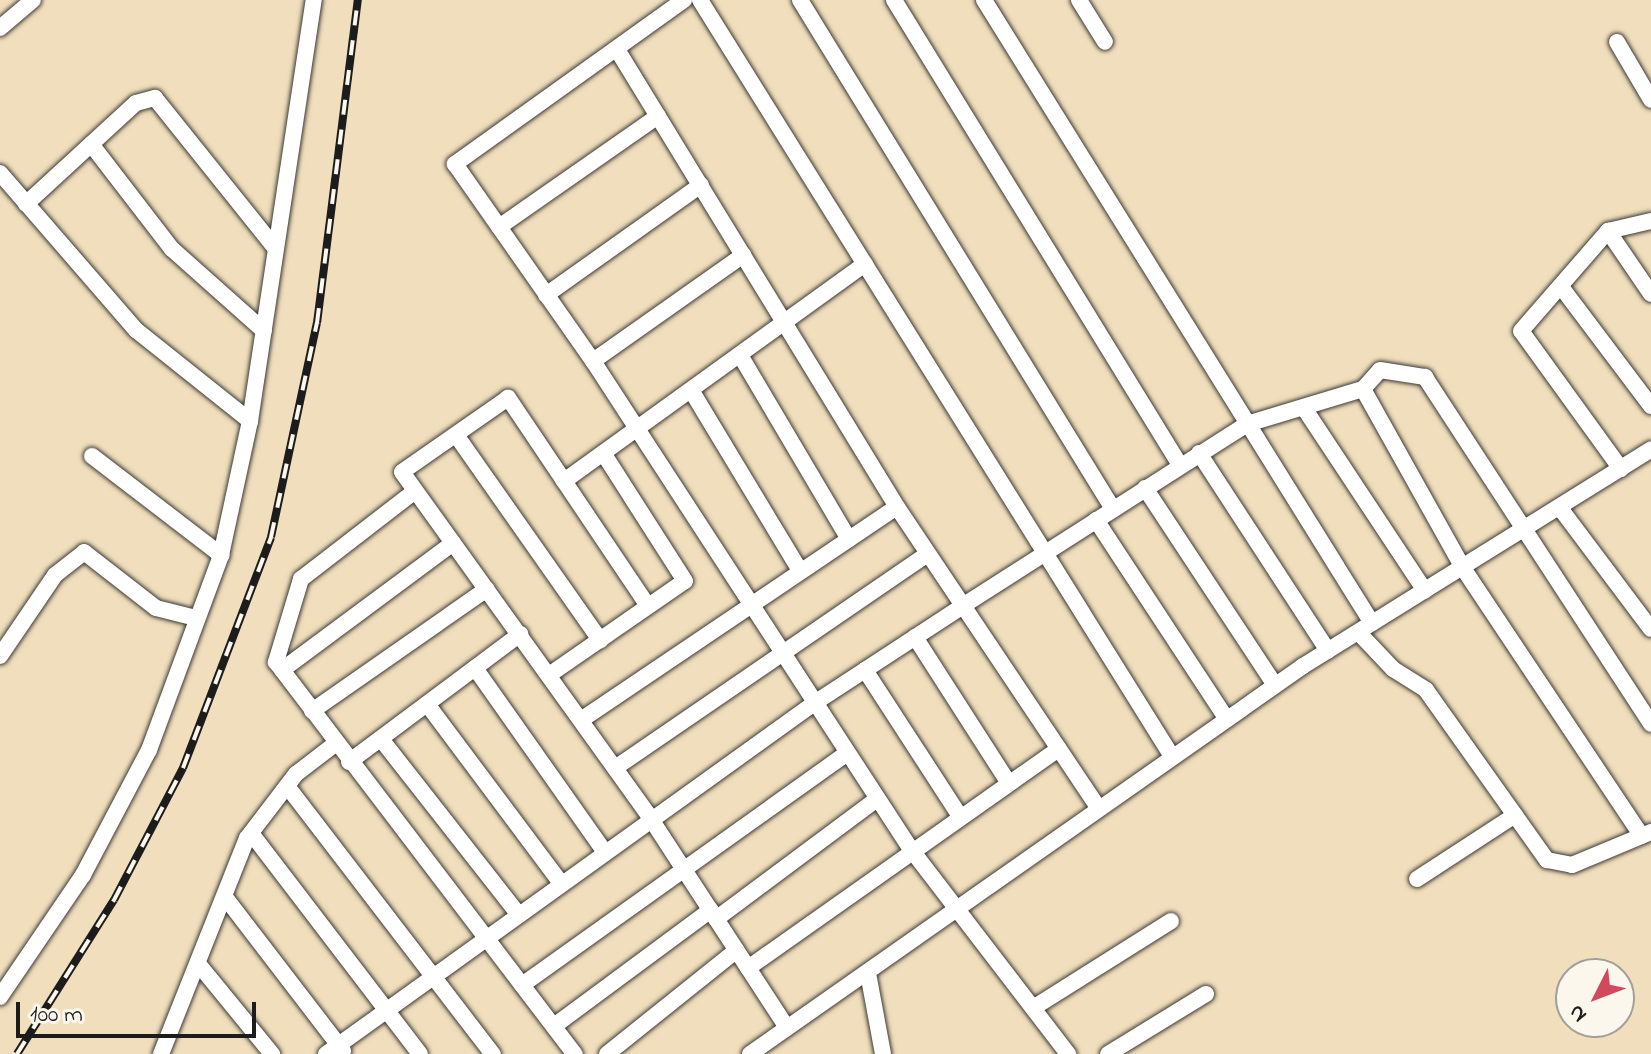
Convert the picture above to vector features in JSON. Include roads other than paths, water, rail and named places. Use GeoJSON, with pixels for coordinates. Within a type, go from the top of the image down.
{"type":"FeatureCollection","features":[{"type":"Feature","properties":{"kind":"street"},"geometry":{"type":"LineString","coordinates":[[3,21],[33,0]]}},
{"type":"Feature","properties":{"kind":"street"},"geometry":{"type":"LineString","coordinates":[[0,997],[83,875],[149,750],[221,555],[250,421],[314,0]]}},
{"type":"Feature","properties":{"kind":"street"},"geometry":{"type":"LineString","coordinates":[[684,0],[618,51],[455,164],[638,428],[813,704],[910,848],[953,910],[1068,1054]]}},
{"type":"Feature","properties":{"kind":"street"},"geometry":{"type":"LineString","coordinates":[[700,0],[1171,755]]}},
{"type":"Feature","properties":{"kind":"street"},"geometry":{"type":"LineString","coordinates":[[800,0],[1113,509]]}},
{"type":"Feature","properties":{"kind":"street"},"geometry":{"type":"LineString","coordinates":[[894,0],[1180,465]]}},
{"type":"Feature","properties":{"kind":"street"},"geometry":{"type":"LineString","coordinates":[[984,0],[1247,424],[1365,627],[1393,669],[1426,690],[1547,860],[1572,865],[1647,834],[1463,568],[1363,389]]}},
{"type":"Feature","properties":{"kind":"street"},"geometry":{"type":"LineString","coordinates":[[1079,0],[1105,42]]}},
{"type":"Feature","properties":{"kind":"street"},"geometry":{"type":"LineString","coordinates":[[1617,42],[1651,100]]}},
{"type":"Feature","properties":{"kind":"street"},"geometry":{"type":"LineString","coordinates":[[618,51],[897,507],[961,607],[1098,807]]}},
{"type":"Feature","properties":{"kind":"street"},"geometry":{"type":"LineString","coordinates":[[26,204],[136,103],[155,98],[276,249]]}},
{"type":"Feature","properties":{"kind":"street"},"geometry":{"type":"LineString","coordinates":[[499,227],[658,116]]}},
{"type":"Feature","properties":{"kind":"street"},"geometry":{"type":"LineString","coordinates":[[91,144],[172,249],[264,331]]}},
{"type":"Feature","properties":{"kind":"street"},"geometry":{"type":"LineString","coordinates":[[0,173],[136,330],[250,421]]}},
{"type":"Feature","properties":{"kind":"street"},"geometry":{"type":"LineString","coordinates":[[546,295],[701,185]]}},
{"type":"Feature","properties":{"kind":"street"},"geometry":{"type":"LineString","coordinates":[[1621,469],[1521,331],[1562,288],[1608,231],[1651,221]]}},
{"type":"Feature","properties":{"kind":"street"},"geometry":{"type":"LineString","coordinates":[[1608,231],[1651,294]]}},
{"type":"Feature","properties":{"kind":"street"},"geometry":{"type":"LineString","coordinates":[[593,361],[743,255]]}},
{"type":"Feature","properties":{"kind":"street"},"geometry":{"type":"LineString","coordinates":[[564,481],[865,264]]}},
{"type":"Feature","properties":{"kind":"street"},"geometry":{"type":"LineString","coordinates":[[1562,288],[1651,406]]}},
{"type":"Feature","properties":{"kind":"street"},"geometry":{"type":"LineString","coordinates":[[740,355],[849,539]]}},
{"type":"Feature","properties":{"kind":"street"},"geometry":{"type":"LineString","coordinates":[[225,897],[336,1051],[561,883],[813,704],[915,637],[1247,424],[1363,389],[1380,370],[1425,377],[1651,724]]}},
{"type":"Feature","properties":{"kind":"street"},"geometry":{"type":"LineString","coordinates":[[691,390],[800,571]]}},
{"type":"Feature","properties":{"kind":"street"},"geometry":{"type":"LineString","coordinates":[[648,606],[508,398],[402,472],[651,819],[787,1028]]}},
{"type":"Feature","properties":{"kind":"street"},"geometry":{"type":"LineString","coordinates":[[1304,408],[1425,591]]}},
{"type":"Feature","properties":{"kind":"street"},"geometry":{"type":"LineString","coordinates":[[456,435],[600,640]]}},
{"type":"Feature","properties":{"kind":"street"},"geometry":{"type":"LineString","coordinates":[[750,1054],[1171,755],[1275,685],[1651,449]]}},
{"type":"Feature","properties":{"kind":"street"},"geometry":{"type":"LineString","coordinates":[[549,675],[685,581],[603,453]]}},
{"type":"Feature","properties":{"kind":"street"},"geometry":{"type":"LineString","coordinates":[[1199,453],[1328,651]]}},
{"type":"Feature","properties":{"kind":"street"},"geometry":{"type":"LineString","coordinates":[[92,456],[221,555]]}},
{"type":"Feature","properties":{"kind":"street"},"geometry":{"type":"LineString","coordinates":[[1145,488],[1275,685]]}},
{"type":"Feature","properties":{"kind":"street"},"geometry":{"type":"LineString","coordinates":[[415,491],[301,579],[276,662],[335,744],[575,1054]]}},
{"type":"Feature","properties":{"kind":"street"},"geometry":{"type":"LineString","coordinates":[[581,720],[897,507]]}},
{"type":"Feature","properties":{"kind":"street"},"geometry":{"type":"LineString","coordinates":[[1560,508],[1651,629]]}},
{"type":"Feature","properties":{"kind":"street"},"geometry":{"type":"LineString","coordinates":[[1096,520],[1226,718]]}},
{"type":"Feature","properties":{"kind":"street"},"geometry":{"type":"LineString","coordinates":[[282,670],[453,543]]}},
{"type":"Feature","properties":{"kind":"street"},"geometry":{"type":"LineString","coordinates":[[0,656],[55,575],[84,552],[156,608],[196,618]]}},
{"type":"Feature","properties":{"kind":"street"},"geometry":{"type":"LineString","coordinates":[[615,768],[779,650],[928,554]]}},
{"type":"Feature","properties":{"kind":"street"},"geometry":{"type":"LineString","coordinates":[[312,711],[487,589]]}},
{"type":"Feature","properties":{"kind":"street"},"geometry":{"type":"LineString","coordinates":[[349,762],[520,634]]}},
{"type":"Feature","properties":{"kind":"street"},"geometry":{"type":"LineString","coordinates":[[915,637],[1008,782]]}},
{"type":"Feature","properties":{"kind":"street"},"geometry":{"type":"LineString","coordinates":[[475,668],[605,852]]}},
{"type":"Feature","properties":{"kind":"street"},"geometry":{"type":"LineString","coordinates":[[865,670],[959,815]]}},
{"type":"Feature","properties":{"kind":"street"},"geometry":{"type":"LineString","coordinates":[[427,704],[561,883]]}},
{"type":"Feature","properties":{"kind":"street"},"geometry":{"type":"LineString","coordinates":[[381,739],[518,914]]}},
{"type":"Feature","properties":{"kind":"street"},"geometry":{"type":"LineString","coordinates":[[161,1054],[200,966],[251,833],[287,786],[335,744]]}},
{"type":"Feature","properties":{"kind":"street"},"geometry":{"type":"LineString","coordinates":[[748,968],[910,848],[1058,749]]}},
{"type":"Feature","properties":{"kind":"street"},"geometry":{"type":"LineString","coordinates":[[522,985],[682,866],[846,754]]}},
{"type":"Feature","properties":{"kind":"street"},"geometry":{"type":"LineString","coordinates":[[287,786],[493,1054]]}},
{"type":"Feature","properties":{"kind":"street"},"geometry":{"type":"LineString","coordinates":[[554,1026],[877,799]]}},
{"type":"Feature","properties":{"kind":"street"},"geometry":{"type":"LineString","coordinates":[[1417,879],[1515,815]]}},
{"type":"Feature","properties":{"kind":"street"},"geometry":{"type":"LineString","coordinates":[[251,833],[420,1054]]}},
{"type":"Feature","properties":{"kind":"street"},"geometry":{"type":"LineString","coordinates":[[1033,1008],[1171,921]]}},
{"type":"Feature","properties":{"kind":"street"},"geometry":{"type":"LineString","coordinates":[[607,1054],[737,950]]}},
{"type":"Feature","properties":{"kind":"street"},"geometry":{"type":"LineString","coordinates":[[200,966],[272,1054]]}},
{"type":"Feature","properties":{"kind":"street"},"geometry":{"type":"LineString","coordinates":[[868,973],[883,1054]]}},
{"type":"Feature","properties":{"kind":"street"},"geometry":{"type":"LineString","coordinates":[[1108,1054],[1206,994]]}},
{"type":"Feature","properties":{"kind":"railway"},"geometry":{"type":"LineString","coordinates":[[17,1054],[114,900],[183,768],[271,537],[317,323],[358,0]]}}]}
